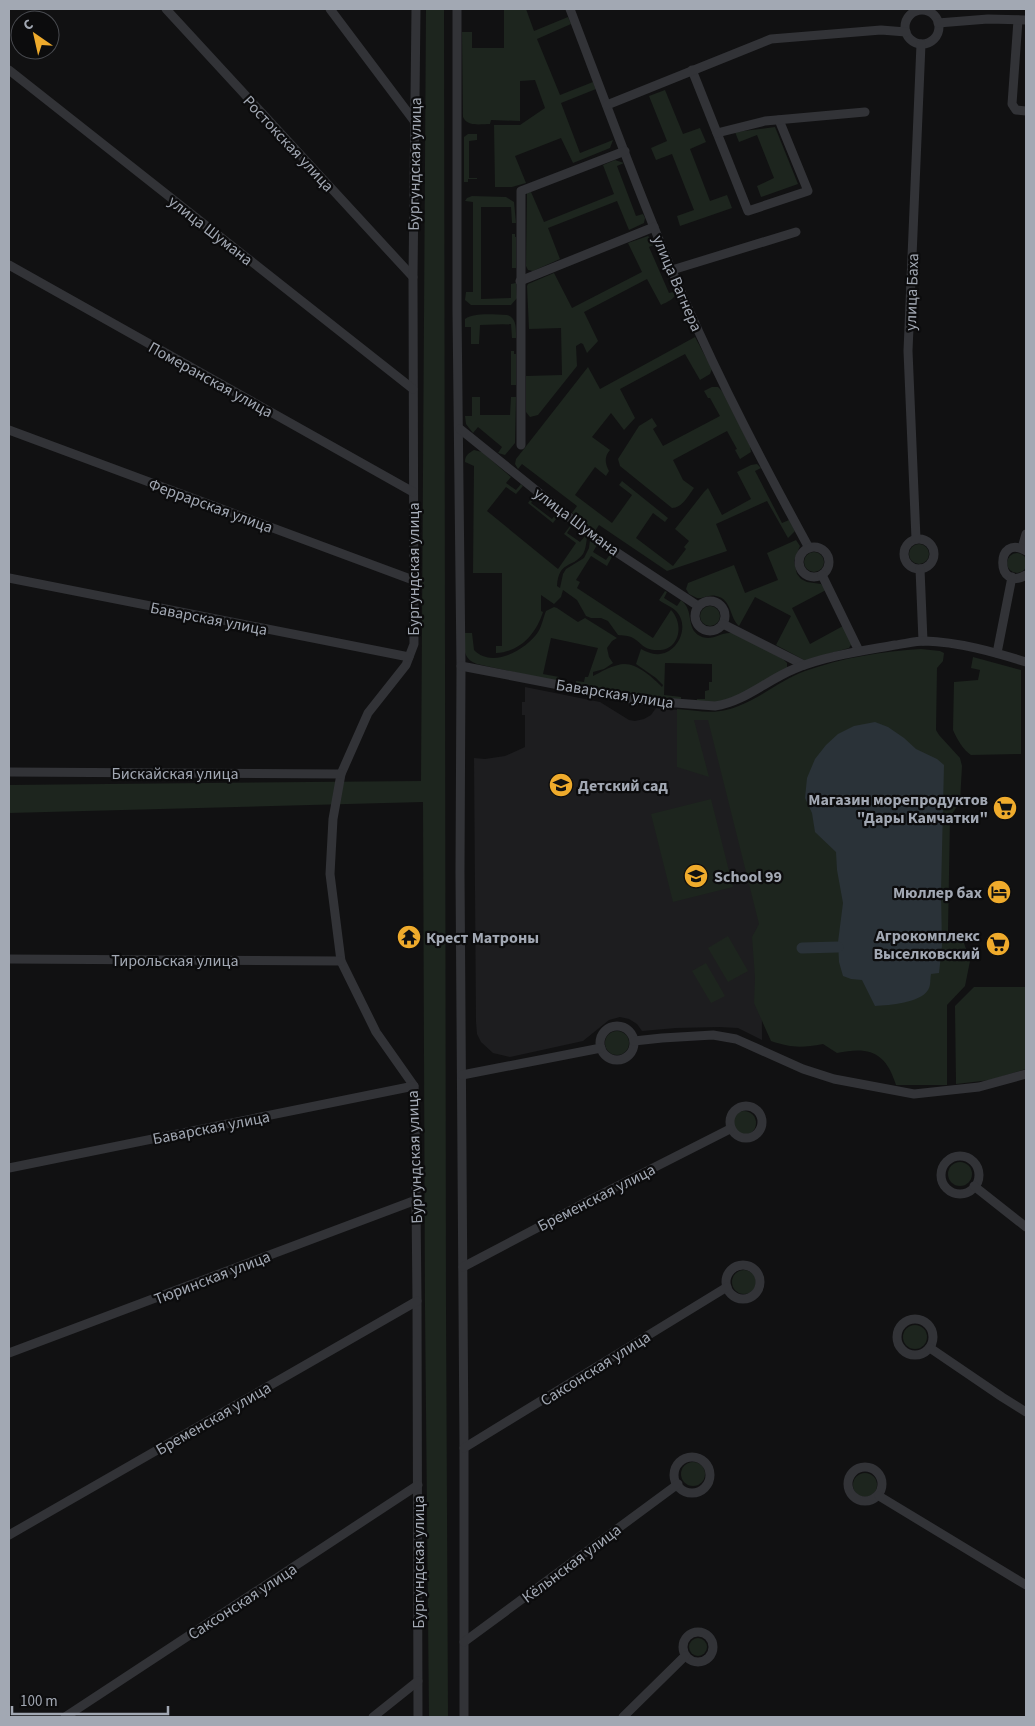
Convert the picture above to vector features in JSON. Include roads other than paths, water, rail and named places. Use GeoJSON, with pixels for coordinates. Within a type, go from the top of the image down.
{"type":"FeatureCollection","features":[{"type":"Feature","properties":{"kind":"street","name":"Ростокская улица"},"geometry":{"type":"LineString","coordinates":[[166,9],[413,277]]}},
{"type":"Feature","properties":{"kind":"street"},"geometry":{"type":"LineString","coordinates":[[330,9],[415,122]]}},
{"type":"Feature","properties":{"kind":"street","name":"Бургундская улица"},"geometry":{"type":"LineString","coordinates":[[416,9],[413,277],[414,644],[406,665],[368,713],[341,774],[333,819],[330,874],[341,961],[376,1032],[414,1086],[417,1300],[418,1717]]}},
{"type":"Feature","properties":{"kind":"street"},"geometry":{"type":"LineString","coordinates":[[457,9],[464,1717]]}},
{"type":"Feature","properties":{"kind":"street","name":"улица Вагнера"},"geometry":{"type":"LineString","coordinates":[[570,9],[672,270],[720,378],[808,548]]}},
{"type":"Feature","properties":{"kind":"street"},"geometry":{"type":"LineString","coordinates":[[923,10],[933,14],[938,23],[938,33],[935,38],[921,44],[911,40],[906,32],[905,26],[909,17],[913,13],[923,10]]}},
{"type":"Feature","properties":{"kind":"street"},"geometry":{"type":"LineString","coordinates":[[938,23],[1022,20],[1012,104],[1016,110],[1026,111]]}},
{"type":"Feature","properties":{"kind":"street"},"geometry":{"type":"LineString","coordinates":[[607,105],[770,39],[881,30],[906,32]]}},
{"type":"Feature","properties":{"kind":"street","name":"улица Баха"},"geometry":{"type":"LineString","coordinates":[[916,539],[908,351],[921,44]]}},
{"type":"Feature","properties":{"kind":"street","name":"улица Шумана"},"geometry":{"type":"LineString","coordinates":[[9,70],[413,389]]}},
{"type":"Feature","properties":{"kind":"street"},"geometry":{"type":"LineString","coordinates":[[692,70],[748,211],[808,191],[779,120]]}},
{"type":"Feature","properties":{"kind":"street"},"geometry":{"type":"LineString","coordinates":[[717,133],[765,121],[864,112]]}},
{"type":"Feature","properties":{"kind":"street"},"geometry":{"type":"LineString","coordinates":[[521,444],[521,191],[625,151]]}},
{"type":"Feature","properties":{"kind":"street"},"geometry":{"type":"LineString","coordinates":[[520,281],[654,227]]}},
{"type":"Feature","properties":{"kind":"street"},"geometry":{"type":"LineString","coordinates":[[672,270],[796,232]]}},
{"type":"Feature","properties":{"kind":"street","name":"Померанская улица"},"geometry":{"type":"LineString","coordinates":[[9,265],[413,492]]}},
{"type":"Feature","properties":{"kind":"street","name":"улица Шумана"},"geometry":{"type":"LineString","coordinates":[[460,429],[595,538],[698,606]]}},
{"type":"Feature","properties":{"kind":"street","name":"Феррарская улица"},"geometry":{"type":"LineString","coordinates":[[9,430],[414,580]]}},
{"type":"Feature","properties":{"kind":"street"},"geometry":{"type":"LineString","coordinates":[[1026,534],[1024,549],[1011,549],[1005,553],[1002,567],[1004,572],[1012,577],[1017,578],[1026,575]]}},
{"type":"Feature","properties":{"kind":"street"},"geometry":{"type":"LineString","coordinates":[[916,539],[926,540],[933,547],[934,552],[929,566],[920,569],[910,567],[904,558],[907,544],[916,539]]}},
{"type":"Feature","properties":{"kind":"street"},"geometry":{"type":"LineString","coordinates":[[816,547],[821,548],[828,556],[829,566],[822,575],[814,578],[801,571],[798,562],[802,552],[808,548],[816,547]]}},
{"type":"Feature","properties":{"kind":"street"},"geometry":{"type":"LineString","coordinates":[[920,569],[923,641]]}},
{"type":"Feature","properties":{"kind":"street"},"geometry":{"type":"LineString","coordinates":[[822,575],[859,651]]}},
{"type":"Feature","properties":{"kind":"street"},"geometry":{"type":"LineString","coordinates":[[997,653],[1012,577]]}},
{"type":"Feature","properties":{"kind":"street","name":"Баварская улица"},"geometry":{"type":"LineString","coordinates":[[9,578],[409,657]]}},
{"type":"Feature","properties":{"kind":"street"},"geometry":{"type":"LineString","coordinates":[[707,601],[717,602],[724,609],[725,619],[723,624],[720,628],[711,631],[701,628],[695,615],[698,606],[707,601]]}},
{"type":"Feature","properties":{"kind":"street"},"geometry":{"type":"LineString","coordinates":[[723,624],[804,665]]}},
{"type":"Feature","properties":{"kind":"street","name":"Баварская улица"},"geometry":{"type":"LineString","coordinates":[[461,666],[636,700],[715,706],[737,700],[793,669],[804,665],[859,651],[923,641],[951,644],[997,653],[1026,662]]}},
{"type":"Feature","properties":{"kind":"street","name":"Бискайская улица"},"geometry":{"type":"LineString","coordinates":[[9,772],[341,774]]}},
{"type":"Feature","properties":{"kind":"street","name":"Тирольская улица"},"geometry":{"type":"LineString","coordinates":[[9,959],[341,961]]}},
{"type":"Feature","properties":{"kind":"street"},"geometry":{"type":"LineString","coordinates":[[614,1026],[627,1029],[633,1037],[634,1041],[631,1052],[618,1060],[608,1057],[601,1048],[602,1035],[614,1026]]}},
{"type":"Feature","properties":{"kind":"street"},"geometry":{"type":"LineString","coordinates":[[634,1041],[714,1035],[736,1039],[811,1072],[834,1079],[914,1094],[980,1088],[1026,1074]]}},
{"type":"Feature","properties":{"kind":"street"},"geometry":{"type":"LineString","coordinates":[[462,1075],[601,1048]]}},
{"type":"Feature","properties":{"kind":"street","name":"Баварская улица"},"geometry":{"type":"LineString","coordinates":[[9,1168],[414,1086]]}},
{"type":"Feature","properties":{"kind":"street","name":"Бременская улица"},"geometry":{"type":"LineString","coordinates":[[463,1266],[730,1129]]}},
{"type":"Feature","properties":{"kind":"street"},"geometry":{"type":"LineString","coordinates":[[957,1156],[971,1160],[978,1173],[977,1182],[974,1186],[960,1194],[948,1190],[943,1184],[941,1174],[944,1164],[957,1156]]}},
{"type":"Feature","properties":{"kind":"street"},"geometry":{"type":"LineString","coordinates":[[974,1186],[1026,1227]]}},
{"type":"Feature","properties":{"kind":"street","name":"Тюринская улица"},"geometry":{"type":"LineString","coordinates":[[9,1353],[416,1200]]}},
{"type":"Feature","properties":{"kind":"street","name":"Саксонская улица"},"geometry":{"type":"LineString","coordinates":[[464,1448],[727,1287]]}},
{"type":"Feature","properties":{"kind":"street","name":"Бременская улица"},"geometry":{"type":"LineString","coordinates":[[9,1535],[417,1300]]}},
{"type":"Feature","properties":{"kind":"street"},"geometry":{"type":"LineString","coordinates":[[915,1319],[926,1322],[933,1336],[930,1348],[924,1353],[916,1355],[904,1352],[899,1345],[897,1337],[898,1330],[903,1323],[907,1320],[915,1319]]}},
{"type":"Feature","properties":{"kind":"street"},"geometry":{"type":"LineString","coordinates":[[930,1348],[1026,1412]]}},
{"type":"Feature","properties":{"kind":"street"},"geometry":{"type":"LineString","coordinates":[[697,1458],[706,1463],[710,1478],[705,1487],[696,1492],[691,1492],[686,1491],[678,1484],[675,1471],[682,1460],[697,1458]]}},
{"type":"Feature","properties":{"kind":"street","name":"Кёльнская улица"},"geometry":{"type":"LineString","coordinates":[[464,1642],[678,1484]]}},
{"type":"Feature","properties":{"kind":"street","name":"Саксонская улица"},"geometry":{"type":"LineString","coordinates":[[66,1717],[418,1486]]}},
{"type":"Feature","properties":{"kind":"street"},"geometry":{"type":"LineString","coordinates":[[879,1496],[1026,1585]]}},
{"type":"Feature","properties":{"kind":"street"},"geometry":{"type":"LineString","coordinates":[[623,1717],[685,1656]]}},
{"type":"Feature","properties":{"kind":"street"},"geometry":{"type":"LineString","coordinates":[[373,1717],[418,1682]]}},
{"type":"Feature","properties":{"kind":"waterway"},"geometry":{"type":"LineString","coordinates":[[802,948],[838,947]]}},
{"type":"Feature","properties":{"kind":"place","name":"Детский сад"},"geometry":{"type":"Point","coordinates":[561,785]}},
{"type":"Feature","properties":{"kind":"place","name":"Магазин морепродуктов \"Дары Камчатки\""},"geometry":{"type":"Point","coordinates":[1005,808]}},
{"type":"Feature","properties":{"kind":"place","name":"School 99"},"geometry":{"type":"Point","coordinates":[696,876]}},
{"type":"Feature","properties":{"kind":"place","name":"Мюллер бах"},"geometry":{"type":"Point","coordinates":[999,892]}},
{"type":"Feature","properties":{"kind":"place","name":"Крест Матроны"},"geometry":{"type":"Point","coordinates":[409,937]}},
{"type":"Feature","properties":{"kind":"place","name":"Агрокомплекс Выселковский"},"geometry":{"type":"Point","coordinates":[998,944]}}]}
